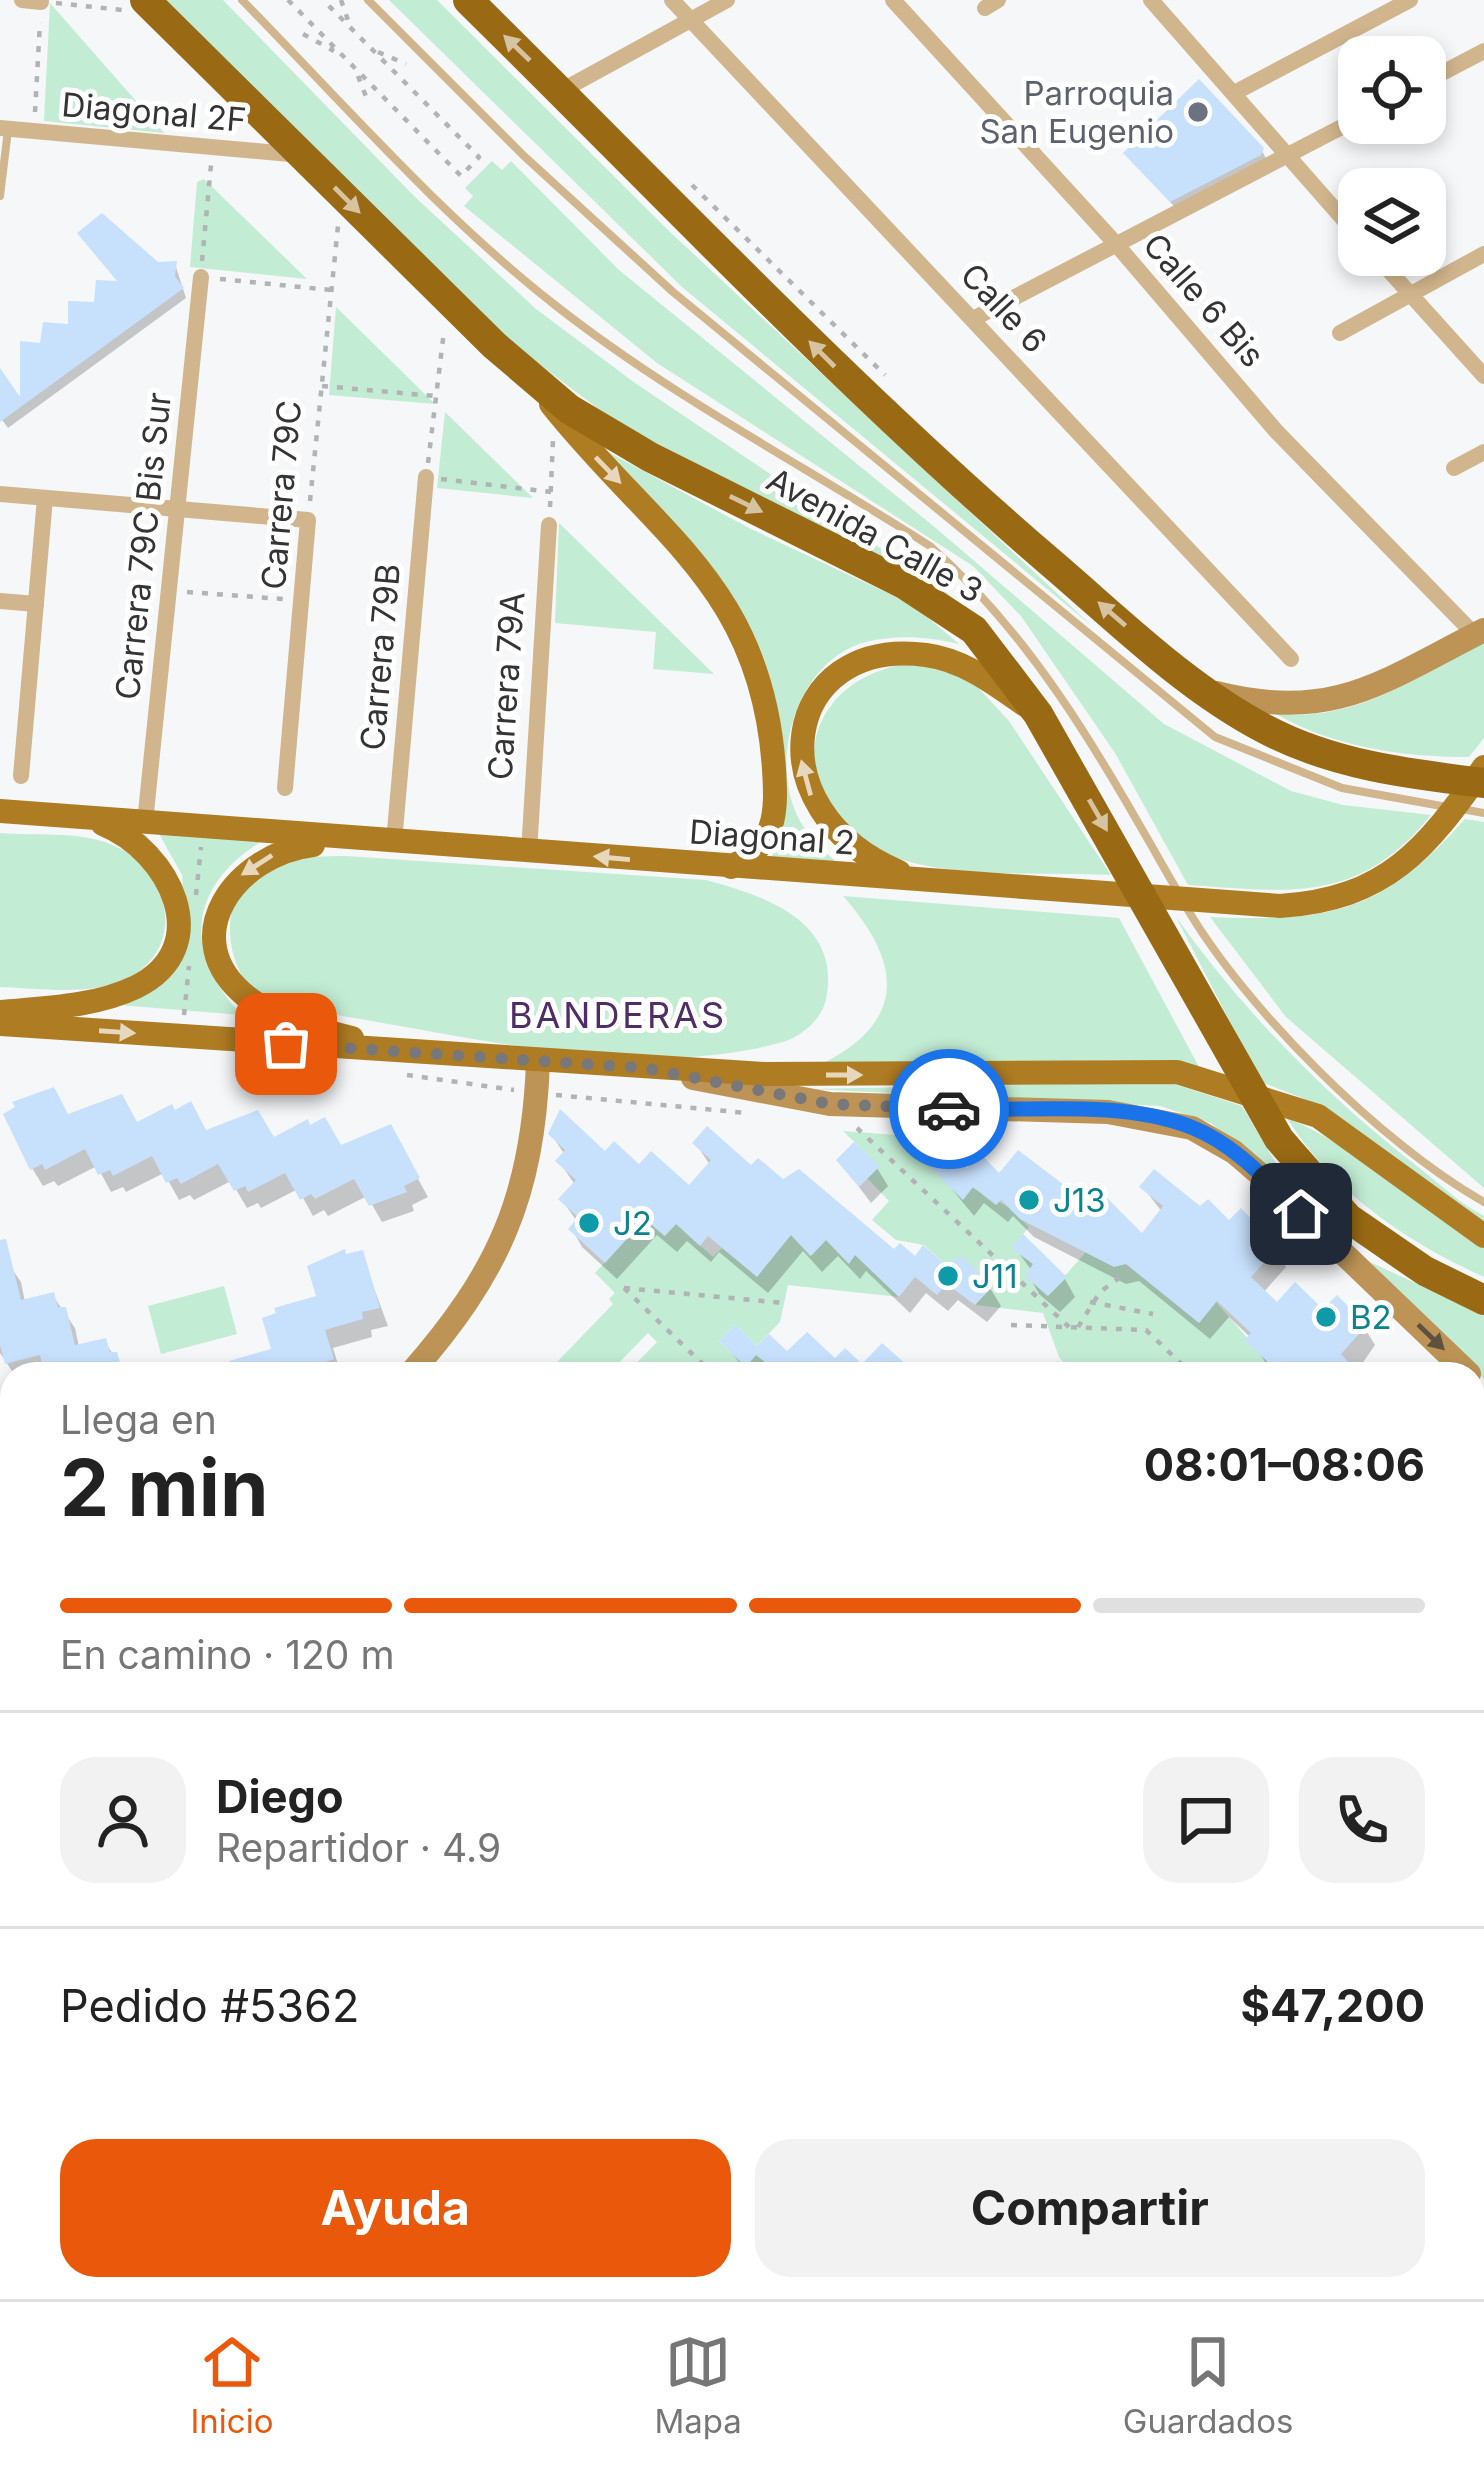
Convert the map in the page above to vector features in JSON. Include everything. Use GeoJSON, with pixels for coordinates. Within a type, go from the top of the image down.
{"type":"FeatureCollection","features":[{"type":"Feature","properties":{"kind":"highway"},"geometry":{"type":"LineString","coordinates":[[468,0],[910,439],[1202,689],[1268,731],[1325,754],[1392,771],[1484,783]]}},
{"type":"Feature","properties":{"kind":"highway","name":"Avenida Calle 3"},"geometry":{"type":"LineString","coordinates":[[136,5],[302,155],[533,381],[598,429],[941,605],[997,655],[1038,714],[1279,1138],[1348,1218],[1425,1271],[1484,1300]]}},
{"type":"Feature","properties":{"kind":"main road"},"geometry":{"type":"LineString","coordinates":[[533,381],[584,446],[706,576],[746,638],[769,730],[775,820],[760,849],[728,868]]}},
{"type":"Feature","properties":{"kind":"main road"},"geometry":{"type":"LineString","coordinates":[[917,880],[854,850],[815,808],[800,754],[808,718],[820,696],[852,667],[907,654],[929,655],[980,674],[1038,714]]}},
{"type":"Feature","properties":{"kind":"main road","name":"Diagonal 2"},"geometry":{"type":"LineString","coordinates":[[0,811],[1280,906],[1340,898],[1385,878],[1437,834],[1484,766]]}},
{"type":"Feature","properties":{"kind":"main road"},"geometry":{"type":"LineString","coordinates":[[0,1012],[114,996],[140,985],[169,953],[176,917],[169,877],[134,840],[85,817]]}},
{"type":"Feature","properties":{"kind":"main road"},"geometry":{"type":"LineString","coordinates":[[381,841],[305,846],[258,860],[238,878],[220,908],[220,956],[239,990],[265,1008],[329,1032],[414,1054]]}},
{"type":"Feature","properties":{"kind":"main road"},"geometry":{"type":"LineString","coordinates":[[0,1024],[538,1062],[846,1076],[1135,1068],[1216,1080],[1340,1127],[1434,1204],[1484,1236]]}},
{"type":"Feature","properties":{"kind":"street","name":"Calle 6"},"geometry":{"type":"LineString","coordinates":[[672,0],[1291,658]]}},
{"type":"Feature","properties":{"kind":"street"},"geometry":{"type":"LineString","coordinates":[[561,91],[727,0]]}},
{"type":"Feature","properties":{"kind":"street","name":"Calle 6 Bis"},"geometry":{"type":"LineString","coordinates":[[893,0],[1116,244],[1276,431],[1479,632]]}},
{"type":"Feature","properties":{"kind":"street"},"geometry":{"type":"LineString","coordinates":[[1151,0],[1236,92],[1338,215]]}},
{"type":"Feature","properties":{"kind":"street"},"geometry":{"type":"LineString","coordinates":[[1236,92],[1410,0]]}},
{"type":"Feature","properties":{"kind":"street"},"geometry":{"type":"LineString","coordinates":[[1446,71],[1484,51]]}},
{"type":"Feature","properties":{"kind":"street","name":"Diagonal 2F"},"geometry":{"type":"LineString","coordinates":[[4,128],[302,155]]}},
{"type":"Feature","properties":{"kind":"street"},"geometry":{"type":"LineString","coordinates":[[973,319],[1338,129]]}},
{"type":"Feature","properties":{"kind":"street"},"geometry":{"type":"LineString","coordinates":[[1340,333],[1484,254]]}},
{"type":"Feature","properties":{"kind":"street"},"geometry":{"type":"LineString","coordinates":[[1394,276],[1484,376]]}},
{"type":"Feature","properties":{"kind":"street","name":"Carrera 79C Bis Sur"},"geometry":{"type":"LineString","coordinates":[[145,822],[201,278]]}},
{"type":"Feature","properties":{"kind":"street"},"geometry":{"type":"LineString","coordinates":[[1454,468],[1484,452]]}},
{"type":"Feature","properties":{"kind":"street","name":"Carrera 79B"},"geometry":{"type":"LineString","coordinates":[[381,841],[426,477]]}},
{"type":"Feature","properties":{"kind":"street"},"geometry":{"type":"LineString","coordinates":[[0,494],[308,520]]}},
{"type":"Feature","properties":{"kind":"street"},"geometry":{"type":"LineString","coordinates":[[21,776],[45,498]]}},
{"type":"Feature","properties":{"kind":"street","name":"Carrera 79C"},"geometry":{"type":"LineString","coordinates":[[285,788],[308,520]]}},
{"type":"Feature","properties":{"kind":"street","name":"Carrera 79A"},"geometry":{"type":"LineString","coordinates":[[529,852],[549,524]]}},
{"type":"Feature","properties":{"kind":"street"},"geometry":{"type":"LineString","coordinates":[[0,602],[36,604]]}},
{"type":"Feature","properties":{"kind":"street"},"geometry":{"type":"LineString","coordinates":[[1202,689],[1289,706],[1335,700],[1479,632]]}},
{"type":"Feature","properties":{"kind":"street"},"geometry":{"type":"LineString","coordinates":[[420,1362],[478,1291],[496,1259],[525,1180],[538,1062]]}},
{"type":"Feature","properties":{"kind":"street"},"geometry":{"type":"LineString","coordinates":[[644,1068],[830,1104],[1108,1112],[1192,1127],[1252,1167],[1456,1362]]}},
{"type":"Feature","properties":{"kind":"lane"},"geometry":{"type":"LineString","coordinates":[[242,0],[461,222],[551,302],[625,357],[930,546],[971,583],[1012,626],[1074,712],[1236,983],[1395,1137],[1484,1202]]}},
{"type":"Feature","properties":{"kind":"lane"},"geometry":{"type":"LineString","coordinates":[[368,0],[524,156],[673,292],[1215,737],[1342,788],[1484,813]]}},
{"type":"Feature","properties":{"kind":"lane"},"geometry":{"type":"LineString","coordinates":[[0,196],[4,128]]}},
{"type":"Feature","properties":{"kind":"path"},"geometry":{"type":"LineString","coordinates":[[288,0],[459,178],[482,155],[323,0]]}},
{"type":"Feature","properties":{"kind":"path"},"geometry":{"type":"LineString","coordinates":[[341,0],[349,22],[376,51],[406,64]]}},
{"type":"Feature","properties":{"kind":"path"},"geometry":{"type":"LineString","coordinates":[[34,131],[31,1],[136,5]]}},
{"type":"Feature","properties":{"kind":"path"},"geometry":{"type":"LineString","coordinates":[[303,34],[331,48],[358,76],[367,99]]}},
{"type":"Feature","properties":{"kind":"path"},"geometry":{"type":"LineString","coordinates":[[212,147],[201,278],[331,290]]}},
{"type":"Feature","properties":{"kind":"path"},"geometry":{"type":"LineString","coordinates":[[685,178],[900,389]]}},
{"type":"Feature","properties":{"kind":"path","name":"Carrera 79C"},"geometry":{"type":"LineString","coordinates":[[308,520],[339,216]]}},
{"type":"Feature","properties":{"kind":"path"},"geometry":{"type":"LineString","coordinates":[[445,323],[426,477],[551,492]]}},
{"type":"Feature","properties":{"kind":"path"},"geometry":{"type":"LineString","coordinates":[[322,386],[436,396]]}},
{"type":"Feature","properties":{"kind":"path"},"geometry":{"type":"LineString","coordinates":[[549,524],[554,426]]}},
{"type":"Feature","properties":{"kind":"path"},"geometry":{"type":"LineString","coordinates":[[169,590],[302,600]]}},
{"type":"Feature","properties":{"kind":"path"},"geometry":{"type":"LineString","coordinates":[[394,1073],[536,1093],[759,1114]]}},
{"type":"Feature","properties":{"kind":"path"},"geometry":{"type":"LineString","coordinates":[[870,1120],[848,1120],[1069,1327]]}},
{"type":"Feature","properties":{"kind":"path"},"geometry":{"type":"LineString","coordinates":[[1078,1327],[1090,1303],[1130,1270]]}},
{"type":"Feature","properties":{"kind":"path"},"geometry":{"type":"LineString","coordinates":[[701,1362],[624,1288],[784,1303]]}},
{"type":"Feature","properties":{"kind":"path"},"geometry":{"type":"LineString","coordinates":[[1090,1303],[1153,1314]]}},
{"type":"Feature","properties":{"kind":"path"},"geometry":{"type":"LineString","coordinates":[[1011,1325],[1146,1330],[1179,1362]]}},
{"type":"Feature","properties":{"kind":"green space"},"geometry":{"type":"Polygon","coordinates":[[[163,0],[223,0],[414,196],[536,309],[635,383],[953,597],[616,422],[495,331],[163,0]]]}},
{"type":"Feature","properties":{"kind":"green space"},"geometry":{"type":"Polygon","coordinates":[[[389,0],[437,0],[669,231],[1092,626],[682,287],[389,0]]]}},
{"type":"Feature","properties":{"kind":"green space"},"geometry":{"type":"Polygon","coordinates":[[[50,3],[164,133],[44,121],[50,3]]]}},
{"type":"Feature","properties":{"kind":"green space"},"geometry":{"type":"Polygon","coordinates":[[[492,161],[502,170],[511,161],[619,270],[937,529],[1164,724],[1291,791],[1343,805],[1431,815],[1404,844],[1350,878],[1292,889],[1188,885],[1115,753],[1021,616],[973,566],[657,363],[464,206],[473,196],[465,188],[492,161]]]}},
{"type":"Feature","properties":{"kind":"green space"},"geometry":{"type":"Polygon","coordinates":[[[204,179],[307,279],[190,267],[197,182],[204,179]]]}},
{"type":"Feature","properties":{"kind":"green space"},"geometry":{"type":"Polygon","coordinates":[[[336,307],[435,404],[329,395],[336,307]]]}},
{"type":"Feature","properties":{"kind":"green space"},"geometry":{"type":"Polygon","coordinates":[[[445,412],[533,498],[437,488],[445,412]]]}},
{"type":"Feature","properties":{"kind":"green space"},"geometry":{"type":"Polygon","coordinates":[[[608,452],[751,529],[913,605],[959,644],[913,637],[866,642],[824,666],[809,686],[790,732],[788,782],[801,822],[838,864],[771,859],[782,819],[782,750],[764,659],[725,585],[608,452]]]}},
{"type":"Feature","properties":{"kind":"green space"},"geometry":{"type":"Polygon","coordinates":[[[559,523],[714,674],[653,669],[656,632],[555,623],[559,523]]]}},
{"type":"Feature","properties":{"kind":"green space"},"geometry":{"type":"Polygon","coordinates":[[[1484,643],[1484,738],[1469,757],[1368,748],[1320,734],[1274,713],[1302,715],[1357,705],[1484,643]]]}},
{"type":"Feature","properties":{"kind":"green space"},"geometry":{"type":"Polygon","coordinates":[[[913,663],[970,679],[1009,721],[1111,875],[941,868],[891,856],[855,836],[831,810],[817,780],[814,749],[823,720],[842,694],[872,674],[913,663]]]}},
{"type":"Feature","properties":{"kind":"green space"},"geometry":{"type":"Polygon","coordinates":[[[1465,819],[1484,822],[1484,1188],[1286,1017],[1210,917],[1290,917],[1352,905],[1407,875],[1465,819]]]}},
{"type":"Feature","properties":{"kind":"green space"},"geometry":{"type":"Polygon","coordinates":[[[158,832],[262,841],[219,879],[202,922],[209,968],[242,1015],[119,1005],[186,927],[182,875],[158,832]]]}},
{"type":"Feature","properties":{"kind":"green space"},"geometry":{"type":"Polygon","coordinates":[[[0,833],[84,837],[130,855],[146,870],[164,907],[160,946],[148,964],[128,978],[98,988],[0,987],[0,833]]]}},
{"type":"Feature","properties":{"kind":"green space"},"geometry":{"type":"Polygon","coordinates":[[[346,856],[706,880],[752,894],[794,916],[811,931],[828,972],[824,1006],[810,1026],[783,1042],[736,1052],[638,1058],[442,1033],[305,1008],[253,991],[236,963],[230,928],[232,912],[247,882],[282,863],[346,856]]]}},
{"type":"Feature","properties":{"kind":"green space"},"geometry":{"type":"Polygon","coordinates":[[[843,896],[1119,918],[1199,1067],[1119,1060],[816,1067],[867,1032],[886,992],[878,946],[843,896]]]}},
{"type":"Feature","properties":{"kind":"green space"},"geometry":{"type":"Polygon","coordinates":[[[1176,917],[1229,986],[1318,1081],[1484,1216],[1484,1225],[1315,1103],[1261,1082],[1176,917]]]}},
{"type":"Feature","properties":{"kind":"green space"},"geometry":{"type":"Polygon","coordinates":[[[1168,1082],[1242,1106],[1276,1163],[1268,1171],[1211,1123],[1160,1106],[810,1089],[1168,1082]]]}},
{"type":"Feature","properties":{"kind":"green space"},"geometry":{"type":"Polygon","coordinates":[[[1287,1118],[1339,1145],[1484,1246],[1484,1277],[1399,1231],[1349,1192],[1287,1118]]]}},
{"type":"Feature","properties":{"kind":"green space"},"geometry":{"type":"Polygon","coordinates":[[[843,1131],[951,1139],[930,1165],[1008,1207],[1029,1227],[1012,1248],[1033,1264],[1026,1276],[1047,1296],[1086,1252],[1126,1264],[1200,1322],[1216,1302],[1268,1362],[1063,1362],[1043,1313],[975,1305],[992,1286],[948,1267],[924,1245],[896,1240],[872,1220],[889,1201],[867,1178],[879,1166],[843,1131]]]}},
{"type":"Feature","properties":{"kind":"green space"},"geometry":{"type":"Polygon","coordinates":[[[618,1195],[664,1236],[676,1224],[713,1257],[722,1248],[757,1276],[781,1224],[810,1256],[826,1240],[848,1263],[855,1255],[899,1297],[788,1285],[780,1322],[757,1346],[735,1325],[719,1341],[741,1362],[638,1362],[657,1342],[648,1333],[620,1362],[557,1362],[613,1304],[609,1299],[615,1293],[595,1273],[624,1241],[618,1195]]]}},
{"type":"Feature","properties":{"kind":"green space"},"geometry":{"type":"Polygon","coordinates":[[[1370,1262],[1484,1315],[1484,1362],[1467,1362],[1370,1262]]]}},
{"type":"Feature","properties":{"kind":"green space"},"geometry":{"type":"Polygon","coordinates":[[[224,1286],[237,1334],[161,1354],[148,1306],[224,1286]]]}},
{"type":"Feature","properties":{"kind":"building","name":"Parroquia San Eugenio"},"geometry":{"type":"Polygon","coordinates":[[[1199,79],[1264,148],[1261,155],[1170,202],[1123,153],[1199,79]]]}},
{"type":"Feature","properties":{"kind":"building"},"geometry":{"type":"Polygon","coordinates":[[[102,213],[158,262],[177,261],[175,276],[184,288],[0,422],[0,368],[20,397],[20,341],[40,343],[43,322],[68,324],[68,301],[94,302],[96,280],[117,281],[77,233],[102,213]]]}},
{"type":"Feature","properties":{"kind":"building"},"geometry":{"type":"Polygon","coordinates":[[[54,1087],[68,1114],[122,1094],[137,1122],[172,1104],[175,1110],[191,1101],[206,1130],[258,1110],[274,1137],[308,1119],[310,1125],[325,1117],[341,1145],[391,1124],[420,1178],[404,1186],[407,1192],[369,1206],[354,1179],[315,1199],[311,1194],[300,1200],[285,1173],[248,1192],[245,1186],[234,1191],[218,1164],[181,1184],[177,1178],[166,1183],[152,1156],[113,1176],[110,1170],[98,1175],[85,1149],[45,1170],[42,1164],[30,1170],[3,1114],[15,1107],[12,1102],[54,1087]]]}},
{"type":"Feature","properties":{"kind":"building"},"geometry":{"type":"Polygon","coordinates":[[[560,1109],[605,1151],[614,1141],[639,1164],[651,1151],[689,1185],[711,1160],[692,1143],[707,1126],[751,1165],[758,1158],[783,1179],[799,1169],[894,1249],[900,1243],[915,1256],[923,1245],[948,1267],[960,1255],[993,1286],[975,1305],[947,1284],[937,1295],[915,1277],[899,1297],[855,1255],[849,1264],[826,1240],[811,1256],[791,1235],[757,1277],[708,1236],[700,1246],[676,1224],[665,1236],[645,1219],[605,1263],[568,1229],[578,1217],[558,1199],[576,1180],[555,1161],[565,1150],[548,1134],[560,1109]]]}},
{"type":"Feature","properties":{"kind":"building"},"geometry":{"type":"Polygon","coordinates":[[[854,1142],[880,1166],[859,1187],[836,1160],[854,1142]]]}},
{"type":"Feature","properties":{"kind":"building"},"geometry":{"type":"Polygon","coordinates":[[[945,1147],[967,1168],[981,1154],[999,1173],[1018,1150],[1093,1207],[1105,1196],[1142,1233],[1163,1206],[1139,1187],[1154,1169],[1200,1206],[1208,1199],[1229,1220],[1241,1208],[1278,1247],[1251,1277],[1277,1302],[1295,1282],[1323,1309],[1337,1295],[1367,1325],[1341,1354],[1348,1362],[1268,1362],[1244,1340],[1251,1333],[1217,1301],[1199,1323],[1126,1264],[1114,1267],[1020,1219],[1001,1200],[996,1205],[973,1187],[963,1200],[929,1166],[945,1147]]]}},
{"type":"Feature","properties":{"kind":"building"},"geometry":{"type":"Polygon","coordinates":[[[1023,1234],[1067,1277],[1048,1296],[1025,1276],[1033,1264],[1011,1248],[1023,1234]]]}},
{"type":"Feature","properties":{"kind":"building"},"geometry":{"type":"Polygon","coordinates":[[[6,1239],[21,1300],[54,1292],[58,1307],[66,1307],[75,1345],[106,1338],[120,1362],[41,1362],[40,1355],[4,1362],[0,1345],[0,1240],[6,1239]]]}},
{"type":"Feature","properties":{"kind":"building"},"geometry":{"type":"Polygon","coordinates":[[[345,1249],[346,1254],[363,1250],[380,1308],[362,1312],[363,1319],[325,1330],[334,1359],[230,1362],[271,1349],[262,1318],[276,1313],[274,1308],[316,1296],[307,1266],[345,1249]]]}},
{"type":"Feature","properties":{"kind":"building"},"geometry":{"type":"Polygon","coordinates":[[[735,1325],[757,1346],[769,1334],[787,1351],[807,1332],[835,1358],[845,1348],[860,1362],[765,1362],[756,1355],[750,1362],[741,1362],[719,1341],[735,1325]]]}},
{"type":"Feature","properties":{"kind":"building"},"geometry":{"type":"Polygon","coordinates":[[[882,1343],[903,1362],[864,1362],[882,1343]]]}},
{"type":"Feature","properties":{"kind":"way so far"},"geometry":{"type":"LineString","coordinates":[[286,1044],[644,1068],[830,1104],[949,1109]]}},
{"type":"Feature","properties":{"kind":"place","name":"Parroquia San Eugenio"},"geometry":{"type":"Point","coordinates":[1198,112]}},
{"type":"Feature","properties":{"kind":"place","name":"J13"},"geometry":{"type":"Point","coordinates":[1029,1200]}},
{"type":"Feature","properties":{"kind":"place","name":"J2"},"geometry":{"type":"Point","coordinates":[589,1223]}},
{"type":"Feature","properties":{"kind":"place","name":"J11"},"geometry":{"type":"Point","coordinates":[948,1276]}},
{"type":"Feature","properties":{"kind":"place","name":"B2"},"geometry":{"type":"Point","coordinates":[1326,1317]}},
{"type":"Feature","properties":{"kind":"district","name":"BANDERAS"},"geometry":{"type":"Point","coordinates":[618,1015]}},
{"type":"Feature","properties":{"kind":"route"},"geometry":{"type":"LineString","coordinates":[[949,1109],[1108,1112],[1192,1127],[1234,1152],[1301,1214]]}}]}
